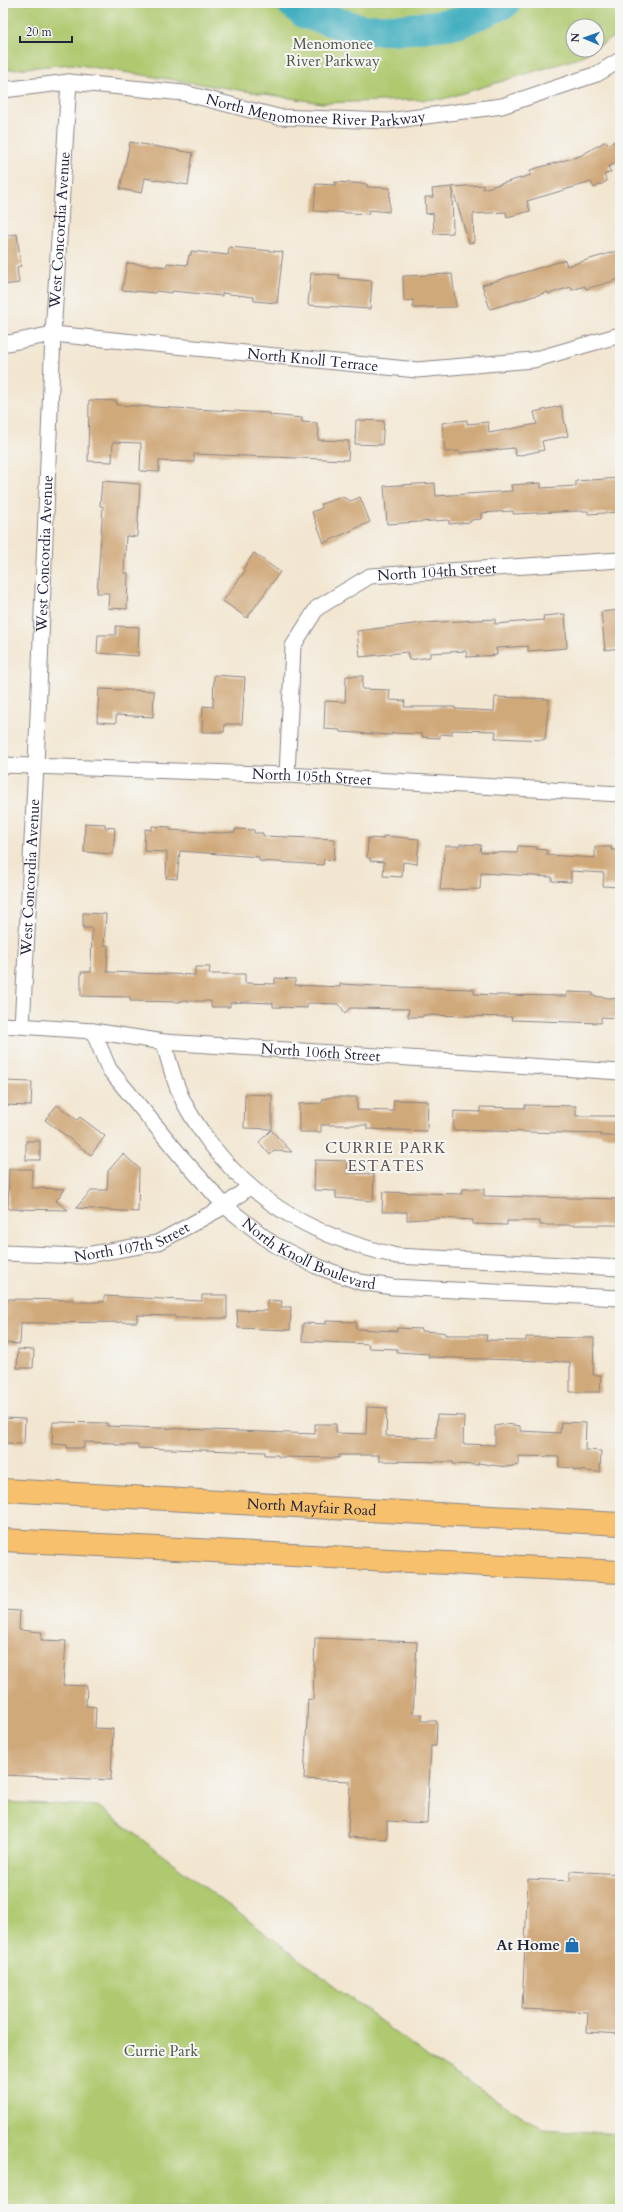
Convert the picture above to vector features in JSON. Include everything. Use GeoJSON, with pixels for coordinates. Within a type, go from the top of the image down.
{"type":"FeatureCollection","features":[{"type":"Feature","properties":{"kind":"main road","name":"North Mayfair Road"},"geometry":{"type":"LineString","coordinates":[[3,1490],[620,1524]]}},
{"type":"Feature","properties":{"kind":"main road"},"geometry":{"type":"LineString","coordinates":[[3,1540],[620,1572]]}},
{"type":"Feature","properties":{"kind":"street","name":"North Menomonee River Parkway"},"geometry":{"type":"LineString","coordinates":[[3,90],[69,82],[184,93],[278,117],[388,121],[502,106],[597,74],[620,60]]}},
{"type":"Feature","properties":{"kind":"street","name":"West Concordia Avenue"},"geometry":{"type":"LineString","coordinates":[[22,1026],[36,766],[53,334],[69,82]]}},
{"type":"Feature","properties":{"kind":"street","name":"North Knoll Terrace"},"geometry":{"type":"LineString","coordinates":[[3,344],[53,334],[417,370],[533,360],[620,336]]}},
{"type":"Feature","properties":{"kind":"street","name":"North 104th Street"},"geometry":{"type":"LineString","coordinates":[[287,775],[294,646],[317,608],[370,576],[620,560]]}},
{"type":"Feature","properties":{"kind":"street","name":"North 105th Street"},"geometry":{"type":"LineString","coordinates":[[3,765],[287,775],[620,794]]}},
{"type":"Feature","properties":{"kind":"street"},"geometry":{"type":"LineString","coordinates":[[3,1025],[22,1026]]}},
{"type":"Feature","properties":{"kind":"street","name":"North 106th Street"},"geometry":{"type":"LineString","coordinates":[[22,1026],[93,1031],[164,1042],[620,1072]]}},
{"type":"Feature","properties":{"kind":"street","name":"North Knoll Boulevard"},"geometry":{"type":"LineString","coordinates":[[93,1031],[109,1069],[183,1159],[225,1206],[273,1244],[316,1266],[360,1282],[393,1287],[430,1290],[620,1298]]}},
{"type":"Feature","properties":{"kind":"street","name":"North Knoll Boulevard"},"geometry":{"type":"LineString","coordinates":[[164,1042],[169,1063],[184,1101],[202,1132],[223,1160],[249,1187],[292,1218],[329,1235],[364,1248],[397,1256],[620,1268]]}},
{"type":"Feature","properties":{"kind":"street","name":"North 107th Street"},"geometry":{"type":"LineString","coordinates":[[3,1253],[80,1256],[157,1243],[225,1206],[249,1187]]}},
{"type":"Feature","properties":{"kind":"green space","name":"Menomonee River Parkway"},"geometry":{"type":"Polygon","coordinates":[[[3,3],[620,3],[620,33],[605,42],[605,18],[565,18],[565,58],[579,58],[443,99],[322,103],[72,64],[3,70],[3,3]]]}},
{"type":"Feature","properties":{"kind":"green space","name":"Currie Park"},"geometry":{"type":"Polygon","coordinates":[[[3,1802],[98,1806],[428,2057],[543,2129],[620,2134],[620,2209],[3,2209],[3,1802]]]}},
{"type":"Feature","properties":{"kind":"building"},"geometry":{"type":"Polygon","coordinates":[[[620,138],[620,161],[608,167],[611,172],[604,175],[607,181],[594,188],[591,182],[527,201],[530,211],[507,217],[506,212],[473,214],[474,242],[469,243],[452,187],[483,185],[483,189],[531,175],[530,170],[580,156],[606,141],[608,145],[620,138]]]}},
{"type":"Feature","properties":{"kind":"building"},"geometry":{"type":"Polygon","coordinates":[[[130,142],[193,153],[188,185],[145,178],[142,193],[120,189],[130,142]]]}},
{"type":"Feature","properties":{"kind":"building"},"geometry":{"type":"Polygon","coordinates":[[[335,182],[367,184],[367,187],[390,188],[389,212],[369,210],[369,214],[314,211],[316,184],[335,185],[335,182]]]}},
{"type":"Feature","properties":{"kind":"building"},"geometry":{"type":"Polygon","coordinates":[[[452,187],[453,233],[434,234],[433,213],[426,214],[425,197],[433,197],[432,189],[452,187]]]}},
{"type":"Feature","properties":{"kind":"building"},"geometry":{"type":"Polygon","coordinates":[[[17,234],[21,266],[17,267],[19,283],[3,285],[3,236],[17,234]]]}},
{"type":"Feature","properties":{"kind":"building"},"geometry":{"type":"Polygon","coordinates":[[[229,247],[283,252],[277,303],[254,301],[254,297],[222,293],[222,296],[172,291],[172,293],[156,291],[155,293],[122,290],[127,263],[167,267],[167,263],[187,265],[191,251],[228,255],[229,247]]]}},
{"type":"Feature","properties":{"kind":"building"},"geometry":{"type":"Polygon","coordinates":[[[620,250],[620,279],[586,289],[585,286],[572,290],[571,287],[548,294],[548,292],[490,309],[482,285],[565,260],[567,266],[620,250]]]}},
{"type":"Feature","properties":{"kind":"building"},"geometry":{"type":"Polygon","coordinates":[[[311,273],[339,275],[339,278],[372,281],[370,309],[308,305],[311,273]]]}},
{"type":"Feature","properties":{"kind":"building"},"geometry":{"type":"Polygon","coordinates":[[[452,274],[456,307],[413,308],[413,300],[404,301],[403,276],[452,274]]]}},
{"type":"Feature","properties":{"kind":"building"},"geometry":{"type":"Polygon","coordinates":[[[89,400],[117,401],[116,405],[270,413],[270,415],[302,418],[302,422],[317,423],[317,428],[319,428],[318,440],[349,441],[348,460],[194,454],[194,462],[159,461],[159,472],[140,471],[141,443],[113,442],[112,462],[88,461],[89,400]]]}},
{"type":"Feature","properties":{"kind":"building"},"geometry":{"type":"Polygon","coordinates":[[[561,406],[568,436],[542,441],[544,450],[516,456],[514,448],[460,453],[460,451],[445,452],[442,423],[467,420],[467,424],[488,422],[489,433],[537,424],[534,412],[561,406]]]}},
{"type":"Feature","properties":{"kind":"building"},"geometry":{"type":"Polygon","coordinates":[[[356,420],[384,421],[382,445],[355,444],[356,420]]]}},
{"type":"Feature","properties":{"kind":"building"},"geometry":{"type":"Polygon","coordinates":[[[620,478],[620,512],[588,514],[588,511],[578,511],[513,514],[513,511],[481,513],[481,519],[471,520],[471,522],[449,524],[449,520],[387,524],[384,486],[435,483],[436,496],[512,491],[511,485],[541,483],[541,488],[576,486],[576,481],[620,478]]]}},
{"type":"Feature","properties":{"kind":"building"},"geometry":{"type":"Polygon","coordinates":[[[102,481],[140,484],[137,537],[126,536],[124,573],[128,573],[127,609],[108,608],[109,593],[97,593],[103,506],[100,506],[102,481]]]}},
{"type":"Feature","properties":{"kind":"building"},"geometry":{"type":"Polygon","coordinates":[[[342,497],[351,501],[360,497],[370,522],[324,543],[312,512],[322,508],[321,504],[342,497]]]}},
{"type":"Feature","properties":{"kind":"building"},"geometry":{"type":"Polygon","coordinates":[[[254,553],[280,572],[247,618],[223,601],[245,571],[243,569],[254,553]]]}},
{"type":"Feature","properties":{"kind":"building"},"geometry":{"type":"Polygon","coordinates":[[[620,610],[620,648],[605,650],[601,612],[620,610]]]}},
{"type":"Feature","properties":{"kind":"building"},"geometry":{"type":"Polygon","coordinates":[[[565,614],[567,648],[528,651],[528,646],[496,648],[497,655],[467,657],[466,651],[430,653],[430,657],[409,660],[407,652],[360,657],[357,631],[422,623],[495,619],[495,624],[544,620],[543,616],[565,614]]]}},
{"type":"Feature","properties":{"kind":"building"},"geometry":{"type":"Polygon","coordinates":[[[116,626],[139,627],[138,656],[97,653],[98,635],[116,635],[116,626]]]}},
{"type":"Feature","properties":{"kind":"building"},"geometry":{"type":"Polygon","coordinates":[[[214,675],[245,677],[242,724],[225,724],[224,732],[202,732],[203,706],[213,707],[214,675]]]}},
{"type":"Feature","properties":{"kind":"building"},"geometry":{"type":"Polygon","coordinates":[[[346,676],[363,676],[362,689],[390,690],[389,700],[405,701],[404,707],[455,707],[455,709],[494,711],[495,697],[549,699],[545,740],[495,738],[496,731],[452,730],[452,735],[440,734],[440,738],[422,737],[422,734],[392,733],[392,735],[340,732],[340,730],[324,729],[325,701],[345,702],[346,676]]]}},
{"type":"Feature","properties":{"kind":"building"},"geometry":{"type":"Polygon","coordinates":[[[99,689],[154,691],[153,717],[116,715],[116,723],[97,722],[99,689]]]}},
{"type":"Feature","properties":{"kind":"building"},"geometry":{"type":"Polygon","coordinates":[[[85,823],[105,824],[105,827],[115,828],[113,854],[84,852],[85,823]]]}},
{"type":"Feature","properties":{"kind":"building"},"geometry":{"type":"Polygon","coordinates":[[[152,826],[170,827],[170,830],[219,833],[235,832],[235,829],[254,830],[254,833],[263,833],[263,836],[335,839],[334,860],[324,859],[323,865],[259,861],[259,857],[180,851],[177,879],[166,878],[167,852],[144,851],[145,829],[152,830],[152,826]]]}},
{"type":"Feature","properties":{"kind":"building"},"geometry":{"type":"Polygon","coordinates":[[[383,836],[419,839],[417,864],[403,862],[402,877],[383,876],[384,862],[370,861],[370,858],[367,858],[368,838],[383,839],[383,836]]]}},
{"type":"Feature","properties":{"kind":"building"},"geometry":{"type":"Polygon","coordinates":[[[460,844],[481,845],[480,852],[517,853],[518,846],[537,847],[536,849],[547,850],[547,855],[595,858],[595,847],[612,847],[611,850],[620,850],[619,887],[603,886],[604,873],[571,871],[571,882],[552,881],[552,877],[481,873],[480,889],[440,890],[445,846],[460,846],[460,844]]]}},
{"type":"Feature","properties":{"kind":"building"},"geometry":{"type":"Polygon","coordinates":[[[83,913],[106,914],[104,945],[108,945],[107,972],[195,975],[195,967],[210,967],[209,974],[245,974],[245,983],[275,984],[275,978],[295,979],[295,985],[340,987],[340,984],[474,989],[474,994],[567,996],[567,992],[593,993],[593,996],[618,999],[618,1018],[601,1017],[601,1023],[511,1020],[512,1017],[423,1015],[423,1017],[408,1017],[409,1009],[350,1008],[345,1013],[339,1004],[307,1003],[307,1008],[273,1007],[273,1003],[245,1002],[230,1003],[230,1007],[211,1007],[211,1001],[130,1001],[130,997],[81,996],[81,972],[91,972],[92,928],[83,928],[83,913]]]}},
{"type":"Feature","properties":{"kind":"building"},"geometry":{"type":"Polygon","coordinates":[[[3,1081],[32,1082],[31,1106],[3,1105],[3,1081]]]}},
{"type":"Feature","properties":{"kind":"building"},"geometry":{"type":"Polygon","coordinates":[[[245,1094],[272,1095],[272,1129],[244,1128],[245,1094]]]}},
{"type":"Feature","properties":{"kind":"building"},"geometry":{"type":"Polygon","coordinates":[[[332,1097],[357,1097],[357,1110],[393,1111],[394,1100],[428,1101],[427,1131],[367,1129],[367,1125],[321,1125],[321,1132],[299,1132],[299,1104],[322,1103],[323,1099],[332,1097]]]}},
{"type":"Feature","properties":{"kind":"building"},"geometry":{"type":"Polygon","coordinates":[[[57,1105],[77,1120],[80,1117],[105,1136],[91,1155],[45,1120],[57,1105]]]}},
{"type":"Feature","properties":{"kind":"building"},"geometry":{"type":"Polygon","coordinates":[[[525,1105],[576,1106],[576,1116],[620,1116],[618,1136],[601,1136],[601,1134],[453,1130],[454,1111],[480,1112],[480,1107],[525,1108],[525,1105]]]}},
{"type":"Feature","properties":{"kind":"building"},"geometry":{"type":"Polygon","coordinates":[[[271,1130],[292,1152],[274,1151],[270,1155],[259,1142],[271,1130]]]}},
{"type":"Feature","properties":{"kind":"building"},"geometry":{"type":"Polygon","coordinates":[[[26,1141],[40,1141],[40,1160],[26,1160],[26,1141]]]}},
{"type":"Feature","properties":{"kind":"building"},"geometry":{"type":"Polygon","coordinates":[[[123,1154],[139,1168],[138,1212],[76,1208],[92,1190],[107,1190],[108,1171],[123,1154]]]}},
{"type":"Feature","properties":{"kind":"building"},"geometry":{"type":"Polygon","coordinates":[[[315,1160],[348,1161],[347,1173],[374,1174],[373,1201],[336,1198],[336,1191],[314,1190],[315,1160]]]}},
{"type":"Feature","properties":{"kind":"building"},"geometry":{"type":"Polygon","coordinates":[[[9,1169],[32,1169],[32,1188],[65,1189],[56,1201],[68,1210],[8,1209],[9,1169]]]}},
{"type":"Feature","properties":{"kind":"building"},"geometry":{"type":"Polygon","coordinates":[[[463,1189],[484,1189],[484,1196],[620,1199],[620,1225],[540,1225],[540,1221],[507,1221],[507,1225],[473,1224],[473,1220],[440,1218],[407,1220],[407,1212],[382,1212],[383,1192],[462,1194],[463,1189]]]}},
{"type":"Feature","properties":{"kind":"building"},"geometry":{"type":"Polygon","coordinates":[[[202,1295],[227,1295],[227,1318],[175,1318],[175,1316],[137,1315],[137,1322],[21,1323],[20,1344],[3,1343],[3,1301],[8,1301],[8,1299],[104,1302],[104,1296],[202,1301],[202,1295]]]}},
{"type":"Feature","properties":{"kind":"building"},"geometry":{"type":"Polygon","coordinates":[[[267,1300],[282,1301],[281,1307],[291,1307],[290,1330],[238,1328],[237,1310],[267,1311],[267,1300]]]}},
{"type":"Feature","properties":{"kind":"building"},"geometry":{"type":"Polygon","coordinates":[[[326,1321],[356,1322],[356,1329],[397,1331],[397,1328],[421,1329],[421,1331],[445,1333],[445,1335],[487,1335],[486,1340],[526,1341],[526,1337],[594,1338],[593,1375],[601,1375],[600,1392],[570,1392],[570,1362],[428,1357],[429,1354],[397,1352],[397,1349],[368,1348],[369,1344],[302,1341],[303,1323],[326,1324],[326,1321]]]}},
{"type":"Feature","properties":{"kind":"building"},"geometry":{"type":"Polygon","coordinates":[[[18,1349],[34,1350],[33,1368],[17,1368],[18,1349]]]}},
{"type":"Feature","properties":{"kind":"building"},"geometry":{"type":"Polygon","coordinates":[[[367,1407],[387,1408],[386,1436],[436,1438],[437,1415],[464,1416],[463,1444],[495,1445],[495,1426],[506,1424],[520,1426],[520,1431],[560,1433],[561,1422],[586,1423],[585,1450],[601,1451],[600,1472],[559,1467],[559,1457],[519,1456],[519,1465],[506,1467],[478,1463],[478,1465],[453,1464],[453,1462],[379,1461],[379,1455],[339,1455],[339,1458],[278,1457],[278,1455],[265,1455],[265,1452],[138,1448],[138,1445],[115,1445],[115,1443],[84,1442],[84,1448],[67,1448],[67,1445],[52,1444],[53,1422],[107,1423],[107,1426],[315,1434],[315,1424],[336,1424],[336,1433],[366,1434],[367,1407]]]}},
{"type":"Feature","properties":{"kind":"building"},"geometry":{"type":"Polygon","coordinates":[[[3,1418],[25,1419],[24,1444],[3,1443],[3,1418]]]}},
{"type":"Feature","properties":{"kind":"building"},"geometry":{"type":"Polygon","coordinates":[[[3,1610],[20,1611],[19,1630],[42,1632],[41,1640],[66,1641],[63,1685],[87,1686],[86,1706],[96,1707],[95,1728],[113,1729],[111,1780],[3,1775],[3,1610]]]}},
{"type":"Feature","properties":{"kind":"building"},"geometry":{"type":"Polygon","coordinates":[[[315,1638],[417,1642],[413,1714],[422,1714],[422,1721],[437,1721],[436,1746],[431,1746],[427,1823],[387,1821],[387,1839],[348,1837],[350,1781],[304,1779],[308,1699],[313,1700],[315,1638]]]}},
{"type":"Feature","properties":{"kind":"building","name":"At Home"},"geometry":{"type":"Polygon","coordinates":[[[570,1871],[620,1874],[620,2034],[587,2032],[588,2012],[522,2009],[528,1879],[570,1881],[570,1871]]]}},
{"type":"Feature","properties":{"kind":"waterway"},"geometry":{"type":"LineString","coordinates":[[292,3],[306,14],[363,30],[407,29],[458,23],[505,3]]}},
{"type":"Feature","properties":{"kind":"place","name":"At Home"},"geometry":{"type":"Point","coordinates":[572,1945]}},
{"type":"Feature","properties":{"kind":"district","name":"CURRIE PARK ESTATES"},"geometry":{"type":"Point","coordinates":[386,1156]}}]}
